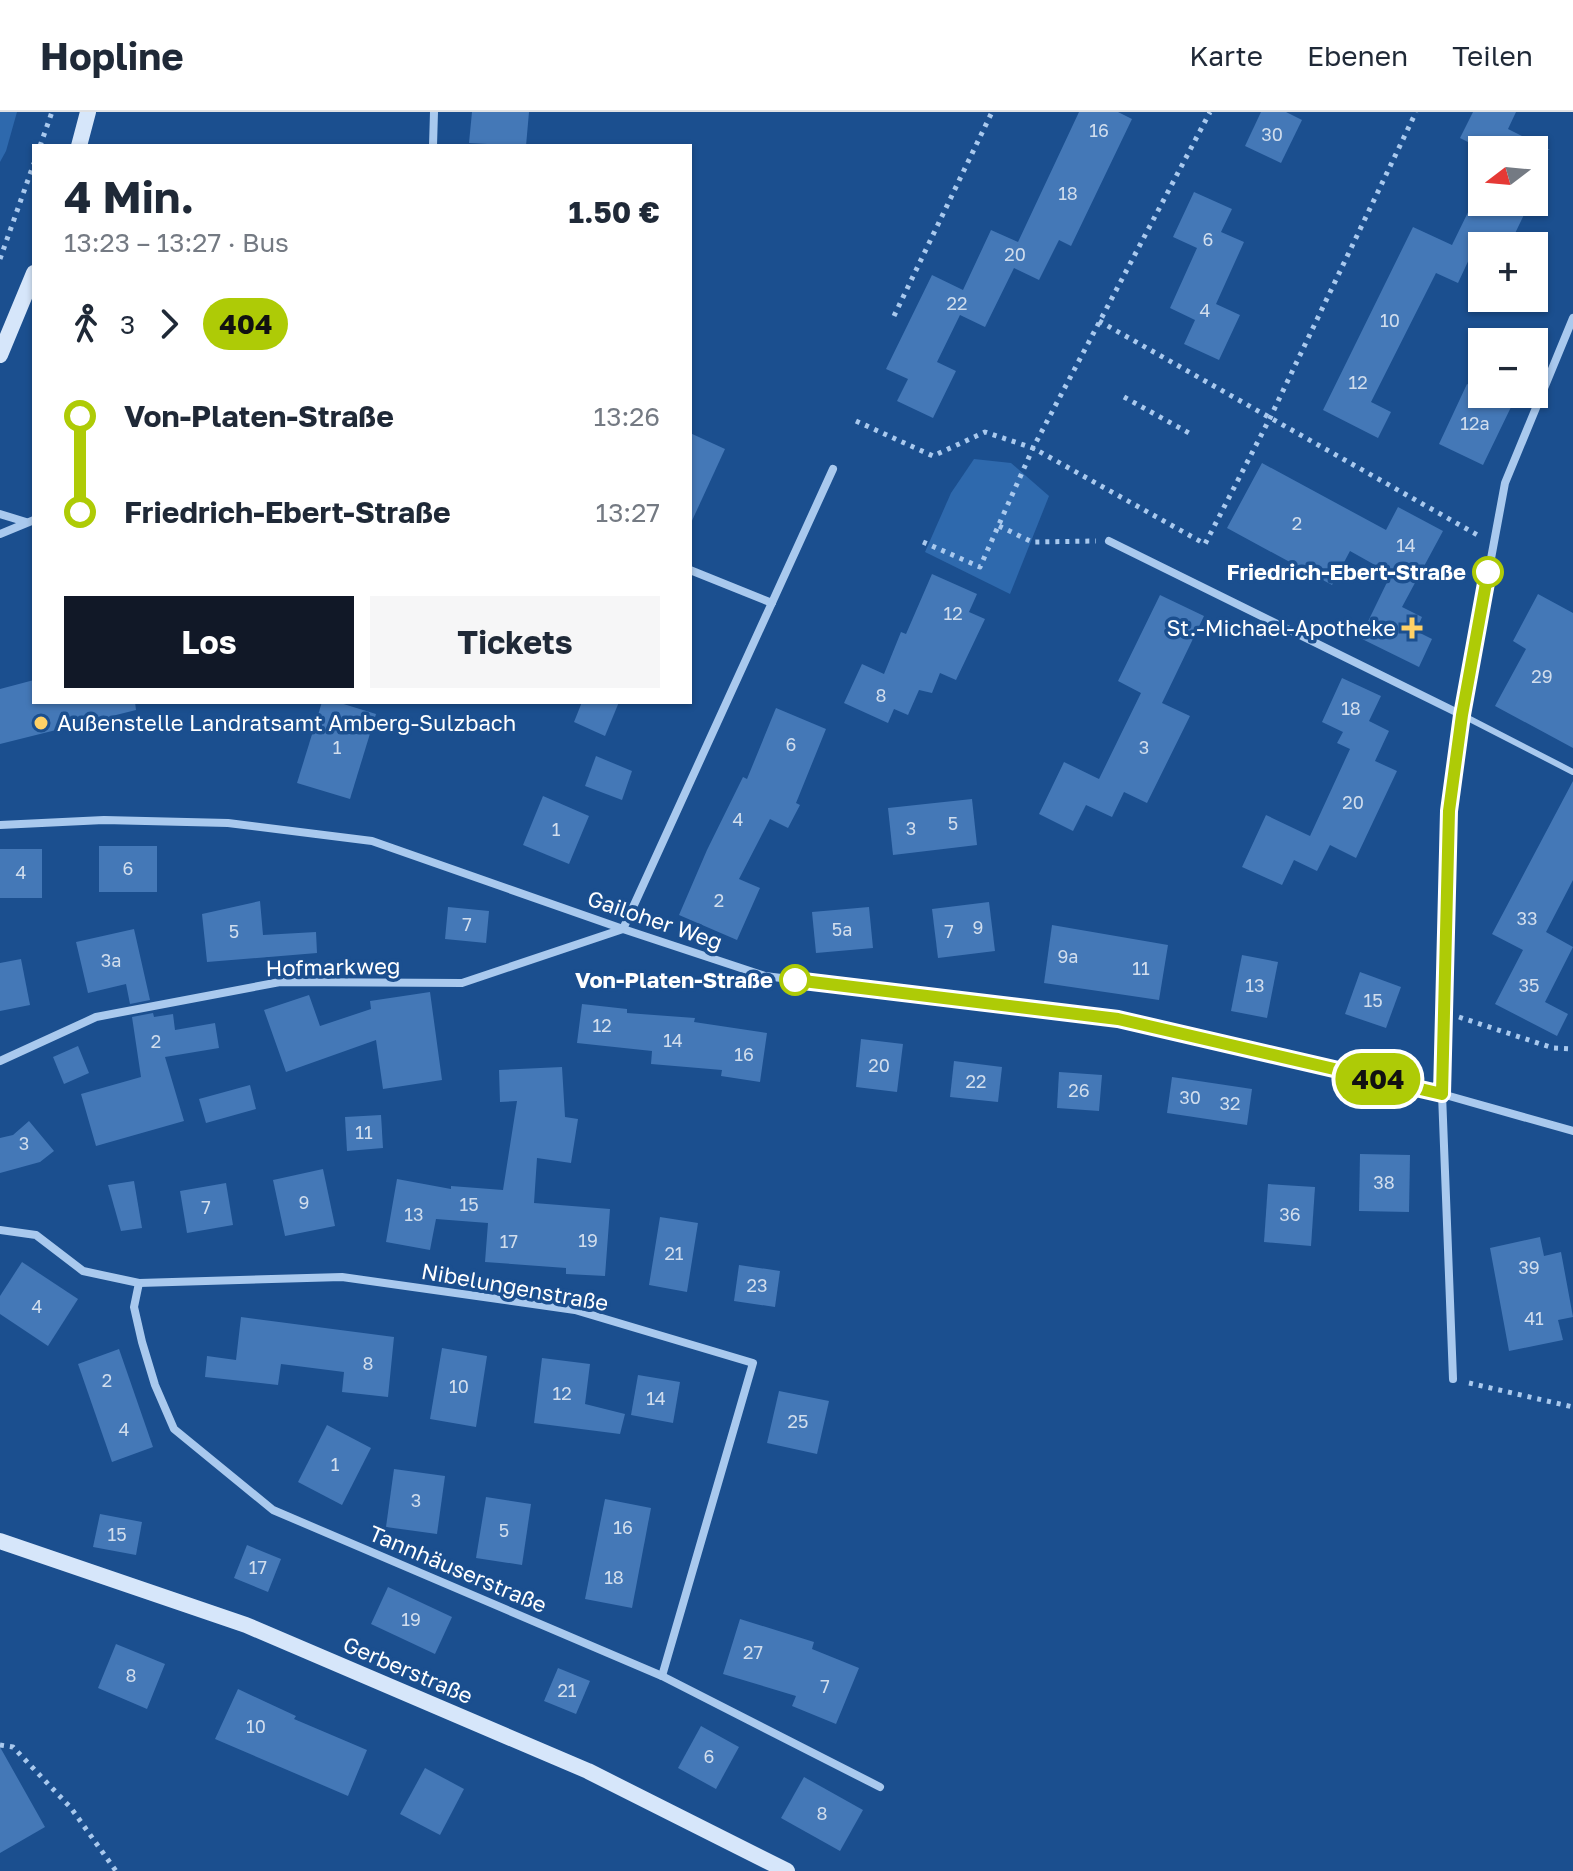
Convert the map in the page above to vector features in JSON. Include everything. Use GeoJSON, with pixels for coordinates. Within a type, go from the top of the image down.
{"type":"FeatureCollection","features":[{"type":"Feature","properties":{"kind":"street"},"geometry":{"type":"LineString","coordinates":[[80,144],[88,112]]}},
{"type":"Feature","properties":{"kind":"street"},"geometry":{"type":"LineString","coordinates":[[433,144],[434,112]]}},
{"type":"Feature","properties":{"kind":"street"},"geometry":{"type":"LineString","coordinates":[[0,355],[32,278]]}},
{"type":"Feature","properties":{"kind":"street"},"geometry":{"type":"LineString","coordinates":[[1453,1379],[1442,1094],[1449,811],[1462,715],[1505,483],[1573,318]]}},
{"type":"Feature","properties":{"kind":"street"},"geometry":{"type":"LineString","coordinates":[[623,929],[833,469]]}},
{"type":"Feature","properties":{"kind":"street"},"geometry":{"type":"LineString","coordinates":[[0,514],[30,521]]}},
{"type":"Feature","properties":{"kind":"street"},"geometry":{"type":"LineString","coordinates":[[0,534],[30,521]]}},
{"type":"Feature","properties":{"kind":"street"},"geometry":{"type":"LineString","coordinates":[[1109,541],[1462,715]]}},
{"type":"Feature","properties":{"kind":"street"},"geometry":{"type":"LineString","coordinates":[[692,571],[772,603]]}},
{"type":"Feature","properties":{"kind":"street","name":"Gailoher Weg"},"geometry":{"type":"LineString","coordinates":[[0,825],[104,820],[228,823],[372,841],[765,976],[1118,1019],[1442,1094],[1573,1131]]}},
{"type":"Feature","properties":{"kind":"street","name":"Hofmarkweg"},"geometry":{"type":"LineString","coordinates":[[0,1061],[96,1017],[280,982],[462,983],[623,929]]}},
{"type":"Feature","properties":{"kind":"street","name":"Nibelungenstraße"},"geometry":{"type":"LineString","coordinates":[[0,1230],[36,1235],[83,1271],[139,1283],[342,1277],[575,1310],[753,1363],[662,1676]]}},
{"type":"Feature","properties":{"kind":"street","name":"Tannhäuserstraße"},"geometry":{"type":"LineString","coordinates":[[139,1283],[134,1307],[142,1342],[155,1385],[174,1429],[273,1510],[662,1676],[880,1787]]}},
{"type":"Feature","properties":{"kind":"street","name":"Gerberstraße"},"geometry":{"type":"LineString","coordinates":[[0,1541],[246,1625],[588,1771],[787,1871]]}},
{"type":"Feature","properties":{"kind":"lane"},"geometry":{"type":"LineString","coordinates":[[1462,715],[1573,772]]}},
{"type":"Feature","properties":{"kind":"path"},"geometry":{"type":"LineString","coordinates":[[41,144],[52,112]]}},
{"type":"Feature","properties":{"kind":"path"},"geometry":{"type":"LineString","coordinates":[[894,316],[992,112]]}},
{"type":"Feature","properties":{"kind":"path"},"geometry":{"type":"LineString","coordinates":[[923,542],[980,567],[1033,448],[1210,112]]}},
{"type":"Feature","properties":{"kind":"path"},"geometry":{"type":"LineString","coordinates":[[856,421],[933,456],[985,432],[1033,448],[1205,544],[1270,418],[1416,112]]}},
{"type":"Feature","properties":{"kind":"path"},"geometry":{"type":"LineString","coordinates":[[0,259],[32,169]]}},
{"type":"Feature","properties":{"kind":"path"},"geometry":{"type":"LineString","coordinates":[[1099,321],[1493,544]]}},
{"type":"Feature","properties":{"kind":"path"},"geometry":{"type":"LineString","coordinates":[[1124,397],[1189,433]]}},
{"type":"Feature","properties":{"kind":"path"},"geometry":{"type":"LineString","coordinates":[[999,526],[1032,542],[1109,541]]}},
{"type":"Feature","properties":{"kind":"path"},"geometry":{"type":"LineString","coordinates":[[1444,1012],[1553,1048],[1573,1049]]}},
{"type":"Feature","properties":{"kind":"path"},"geometry":{"type":"LineString","coordinates":[[1453,1379],[1573,1407]]}},
{"type":"Feature","properties":{"kind":"path"},"geometry":{"type":"LineString","coordinates":[[0,1745],[13,1747],[71,1808],[116,1871]]}},
{"type":"Feature","properties":{"kind":"shaded area"},"geometry":{"type":"Polygon","coordinates":[[[0,112],[17,112],[0,162],[0,112]]]}},
{"type":"Feature","properties":{"kind":"shaded area"},"geometry":{"type":"Polygon","coordinates":[[[974,459],[1011,463],[1049,496],[1010,594],[925,552],[951,493],[974,459]]]}},
{"type":"Feature","properties":{"kind":"building"},"geometry":{"type":"Polygon","coordinates":[[[472,112],[529,112],[526,144],[469,143],[472,112]]]}},
{"type":"Feature","properties":{"kind":"building"},"geometry":{"type":"Polygon","coordinates":[[[1079,112],[1118,112],[1132,119],[1071,246],[1059,240],[1039,280],[1014,268],[985,327],[960,315],[937,362],[956,371],[933,418],[897,401],[908,379],[886,369],[932,275],[963,290],[991,230],[1018,242],[1079,112]]]}},
{"type":"Feature","properties":{"kind":"building"},"geometry":{"type":"Polygon","coordinates":[[[1261,112],[1286,112],[1302,120],[1281,163],[1245,146],[1261,112]]]}},
{"type":"Feature","properties":{"kind":"building"},"geometry":{"type":"Polygon","coordinates":[[[1473,112],[1516,112],[1508,129],[1522,136],[1468,136],[1468,142],[1460,138],[1473,112]]]}},
{"type":"Feature","properties":{"kind":"building"},"geometry":{"type":"Polygon","coordinates":[[[1194,192],[1232,209],[1221,232],[1244,242],[1216,304],[1240,315],[1219,360],[1184,344],[1195,320],[1170,308],[1197,248],[1173,237],[1194,192]]]}},
{"type":"Feature","properties":{"kind":"building"},"geometry":{"type":"Polygon","coordinates":[[[1468,212],[1468,216],[1523,216],[1516,232],[1468,232],[1468,261],[1458,283],[1436,273],[1371,402],[1391,412],[1378,438],[1323,410],[1413,227],[1452,245],[1468,212]]]}},
{"type":"Feature","properties":{"kind":"building"},"geometry":{"type":"Polygon","coordinates":[[[1467,384],[1468,408],[1511,408],[1483,465],[1439,444],[1467,384]]]}},
{"type":"Feature","properties":{"kind":"building"},"geometry":{"type":"Polygon","coordinates":[[[692,434],[725,449],[692,521],[692,434]]]}},
{"type":"Feature","properties":{"kind":"building"},"geometry":{"type":"Polygon","coordinates":[[[1262,463],[1386,530],[1398,507],[1443,531],[1402,607],[1422,617],[1416,631],[1432,639],[1419,667],[1360,638],[1391,574],[1350,551],[1332,585],[1227,528],[1262,463]]]}},
{"type":"Feature","properties":{"kind":"building"},"geometry":{"type":"Polygon","coordinates":[[[932,574],[977,594],[969,612],[985,619],[956,680],[940,673],[932,693],[919,690],[908,715],[894,709],[888,723],[844,703],[862,664],[884,674],[901,632],[906,634],[932,574]]]}},
{"type":"Feature","properties":{"kind":"building"},"geometry":{"type":"Polygon","coordinates":[[[1538,594],[1573,613],[1573,748],[1495,706],[1526,649],[1513,641],[1538,594]]]}},
{"type":"Feature","properties":{"kind":"building"},"geometry":{"type":"Polygon","coordinates":[[[1160,595],[1204,616],[1162,703],[1190,716],[1147,803],[1124,792],[1112,817],[1086,805],[1073,831],[1039,814],[1064,762],[1099,779],[1141,693],[1118,681],[1160,595]]]}},
{"type":"Feature","properties":{"kind":"building"},"geometry":{"type":"Polygon","coordinates":[[[1342,678],[1381,696],[1369,721],[1389,731],[1375,761],[1397,771],[1356,858],[1330,845],[1317,871],[1294,860],[1282,885],[1242,867],[1266,815],[1310,836],[1350,749],[1337,743],[1343,732],[1322,722],[1342,678]]]}},
{"type":"Feature","properties":{"kind":"building","name":"Außenstelle Landratsamt Amberg-Sulzbach"},"geometry":{"type":"Polygon","coordinates":[[[32,681],[32,704],[135,704],[136,710],[0,744],[0,689],[32,681]]]}},
{"type":"Feature","properties":{"kind":"building"},"geometry":{"type":"Polygon","coordinates":[[[321,704],[344,704],[376,714],[350,799],[297,783],[321,704]]]}},
{"type":"Feature","properties":{"kind":"building"},"geometry":{"type":"Polygon","coordinates":[[[581,704],[618,704],[605,736],[574,722],[581,704]]]}},
{"type":"Feature","properties":{"kind":"building"},"geometry":{"type":"Polygon","coordinates":[[[776,708],[826,729],[796,803],[800,805],[788,828],[770,819],[739,879],[760,888],[737,940],[679,915],[743,777],[747,779],[776,708]]]}},
{"type":"Feature","properties":{"kind":"building"},"geometry":{"type":"Polygon","coordinates":[[[596,756],[632,771],[622,800],[585,786],[596,756]]]}},
{"type":"Feature","properties":{"kind":"building"},"geometry":{"type":"Polygon","coordinates":[[[1573,781],[1573,880],[1546,932],[1573,947],[1545,1002],[1568,1014],[1557,1036],[1495,1004],[1523,950],[1492,934],[1573,781]]]}},
{"type":"Feature","properties":{"kind":"building"},"geometry":{"type":"Polygon","coordinates":[[[543,796],[589,816],[569,864],[523,845],[543,796]]]}},
{"type":"Feature","properties":{"kind":"building"},"geometry":{"type":"Polygon","coordinates":[[[972,799],[977,845],[893,855],[888,808],[972,799]]]}},
{"type":"Feature","properties":{"kind":"building"},"geometry":{"type":"Polygon","coordinates":[[[99,846],[157,846],[157,892],[99,892],[99,846]]]}},
{"type":"Feature","properties":{"kind":"building"},"geometry":{"type":"Polygon","coordinates":[[[0,849],[42,849],[42,898],[0,898],[0,849]]]}},
{"type":"Feature","properties":{"kind":"building"},"geometry":{"type":"Polygon","coordinates":[[[260,901],[263,935],[316,932],[317,953],[207,962],[202,914],[260,901]]]}},
{"type":"Feature","properties":{"kind":"building"},"geometry":{"type":"Polygon","coordinates":[[[989,902],[995,951],[938,958],[932,909],[989,902]]]}},
{"type":"Feature","properties":{"kind":"building"},"geometry":{"type":"Polygon","coordinates":[[[448,907],[489,911],[486,943],[445,939],[448,907]]]}},
{"type":"Feature","properties":{"kind":"building"},"geometry":{"type":"Polygon","coordinates":[[[869,907],[873,948],[816,953],[812,912],[869,907]]]}},
{"type":"Feature","properties":{"kind":"building"},"geometry":{"type":"Polygon","coordinates":[[[1052,925],[1168,945],[1159,1000],[1044,983],[1052,925]]]}},
{"type":"Feature","properties":{"kind":"building"},"geometry":{"type":"Polygon","coordinates":[[[134,929],[150,1000],[130,1004],[126,984],[88,993],[76,942],[134,929]]]}},
{"type":"Feature","properties":{"kind":"building"},"geometry":{"type":"Polygon","coordinates":[[[1242,955],[1278,962],[1267,1018],[1231,1011],[1242,955]]]}},
{"type":"Feature","properties":{"kind":"building"},"geometry":{"type":"Polygon","coordinates":[[[21,959],[30,1005],[0,1011],[0,963],[21,959]]]}},
{"type":"Feature","properties":{"kind":"building"},"geometry":{"type":"Polygon","coordinates":[[[1360,972],[1401,987],[1386,1028],[1345,1014],[1360,972]]]}},
{"type":"Feature","properties":{"kind":"building"},"geometry":{"type":"Polygon","coordinates":[[[430,992],[442,1080],[383,1089],[376,1040],[286,1072],[264,1010],[309,995],[320,1026],[371,1009],[370,1001],[430,992]]]}},
{"type":"Feature","properties":{"kind":"building"},"geometry":{"type":"Polygon","coordinates":[[[582,1004],[627,1009],[627,1013],[695,1018],[694,1022],[767,1033],[760,1082],[721,1076],[722,1070],[651,1064],[652,1051],[577,1043],[582,1004]]]}},
{"type":"Feature","properties":{"kind":"building"},"geometry":{"type":"Polygon","coordinates":[[[153,1013],[154,1017],[173,1014],[175,1030],[215,1023],[219,1048],[165,1057],[184,1121],[96,1146],[81,1094],[141,1077],[132,1017],[153,1013]]]}},
{"type":"Feature","properties":{"kind":"building"},"geometry":{"type":"Polygon","coordinates":[[[861,1039],[903,1044],[897,1092],[856,1087],[861,1039]]]}},
{"type":"Feature","properties":{"kind":"building"},"geometry":{"type":"Polygon","coordinates":[[[78,1046],[89,1073],[64,1084],[53,1057],[78,1046]]]}},
{"type":"Feature","properties":{"kind":"building"},"geometry":{"type":"Polygon","coordinates":[[[954,1061],[1002,1067],[998,1102],[950,1097],[954,1061]]]}},
{"type":"Feature","properties":{"kind":"building"},"geometry":{"type":"Polygon","coordinates":[[[562,1067],[565,1117],[578,1119],[571,1163],[537,1158],[534,1203],[610,1209],[605,1276],[566,1274],[566,1268],[485,1262],[488,1223],[436,1219],[430,1250],[386,1242],[397,1179],[451,1189],[451,1186],[503,1190],[517,1101],[500,1102],[499,1070],[562,1067]]]}},
{"type":"Feature","properties":{"kind":"building"},"geometry":{"type":"Polygon","coordinates":[[[1059,1072],[1102,1075],[1099,1111],[1057,1108],[1059,1072]]]}},
{"type":"Feature","properties":{"kind":"building"},"geometry":{"type":"Polygon","coordinates":[[[1172,1077],[1252,1089],[1247,1125],[1167,1113],[1172,1077]]]}},
{"type":"Feature","properties":{"kind":"building"},"geometry":{"type":"Polygon","coordinates":[[[250,1085],[256,1109],[206,1123],[199,1099],[250,1085]]]}},
{"type":"Feature","properties":{"kind":"building"},"geometry":{"type":"Polygon","coordinates":[[[381,1115],[383,1148],[347,1151],[345,1117],[381,1115]]]}},
{"type":"Feature","properties":{"kind":"building"},"geometry":{"type":"Polygon","coordinates":[[[29,1121],[54,1151],[40,1162],[0,1173],[0,1138],[13,1135],[29,1121]]]}},
{"type":"Feature","properties":{"kind":"building"},"geometry":{"type":"Polygon","coordinates":[[[1360,1154],[1410,1155],[1409,1212],[1359,1211],[1360,1154]]]}},
{"type":"Feature","properties":{"kind":"building"},"geometry":{"type":"Polygon","coordinates":[[[323,1169],[335,1226],[285,1236],[273,1180],[323,1169]]]}},
{"type":"Feature","properties":{"kind":"building"},"geometry":{"type":"Polygon","coordinates":[[[134,1181],[142,1228],[121,1231],[108,1185],[134,1181]]]}},
{"type":"Feature","properties":{"kind":"building"},"geometry":{"type":"Polygon","coordinates":[[[226,1183],[233,1225],[187,1233],[180,1191],[226,1183]]]}},
{"type":"Feature","properties":{"kind":"building"},"geometry":{"type":"Polygon","coordinates":[[[1268,1184],[1315,1187],[1311,1246],[1264,1242],[1268,1184]]]}},
{"type":"Feature","properties":{"kind":"building"},"geometry":{"type":"Polygon","coordinates":[[[660,1217],[698,1223],[687,1292],[649,1285],[660,1217]]]}},
{"type":"Feature","properties":{"kind":"building"},"geometry":{"type":"Polygon","coordinates":[[[1540,1237],[1544,1256],[1561,1252],[1573,1317],[1558,1320],[1563,1340],[1509,1351],[1490,1248],[1540,1237]]]}},
{"type":"Feature","properties":{"kind":"building"},"geometry":{"type":"Polygon","coordinates":[[[22,1262],[78,1299],[48,1346],[0,1314],[0,1296],[22,1262]]]}},
{"type":"Feature","properties":{"kind":"building"},"geometry":{"type":"Polygon","coordinates":[[[739,1265],[780,1271],[775,1307],[734,1301],[739,1265]]]}},
{"type":"Feature","properties":{"kind":"building"},"geometry":{"type":"Polygon","coordinates":[[[241,1317],[394,1337],[388,1397],[342,1392],[344,1372],[281,1364],[278,1385],[205,1377],[207,1356],[236,1360],[241,1317]]]}},
{"type":"Feature","properties":{"kind":"building"},"geometry":{"type":"Polygon","coordinates":[[[442,1348],[487,1356],[476,1427],[430,1419],[442,1348]]]}},
{"type":"Feature","properties":{"kind":"building"},"geometry":{"type":"Polygon","coordinates":[[[119,1349],[153,1447],[112,1462],[78,1364],[119,1349]]]}},
{"type":"Feature","properties":{"kind":"building"},"geometry":{"type":"Polygon","coordinates":[[[542,1358],[590,1364],[585,1404],[625,1414],[620,1434],[534,1423],[542,1358]]]}},
{"type":"Feature","properties":{"kind":"building"},"geometry":{"type":"Polygon","coordinates":[[[638,1375],[680,1382],[673,1423],[631,1415],[638,1375]]]}},
{"type":"Feature","properties":{"kind":"building"},"geometry":{"type":"Polygon","coordinates":[[[779,1391],[829,1401],[817,1454],[767,1443],[779,1391]]]}},
{"type":"Feature","properties":{"kind":"building"},"geometry":{"type":"Polygon","coordinates":[[[327,1425],[371,1448],[342,1505],[298,1482],[327,1425]]]}},
{"type":"Feature","properties":{"kind":"building"},"geometry":{"type":"Polygon","coordinates":[[[394,1469],[445,1476],[437,1534],[386,1527],[394,1469]]]}},
{"type":"Feature","properties":{"kind":"building"},"geometry":{"type":"Polygon","coordinates":[[[486,1497],[531,1504],[522,1565],[476,1558],[486,1497]]]}},
{"type":"Feature","properties":{"kind":"building"},"geometry":{"type":"Polygon","coordinates":[[[605,1499],[651,1508],[632,1608],[585,1599],[605,1499]]]}},
{"type":"Feature","properties":{"kind":"building"},"geometry":{"type":"Polygon","coordinates":[[[100,1514],[142,1522],[136,1555],[93,1547],[100,1514]]]}},
{"type":"Feature","properties":{"kind":"building"},"geometry":{"type":"Polygon","coordinates":[[[247,1545],[281,1559],[268,1592],[234,1578],[247,1545]]]}},
{"type":"Feature","properties":{"kind":"building"},"geometry":{"type":"Polygon","coordinates":[[[388,1587],[452,1617],[435,1654],[371,1624],[388,1587]]]}},
{"type":"Feature","properties":{"kind":"building"},"geometry":{"type":"Polygon","coordinates":[[[740,1619],[814,1642],[812,1649],[859,1668],[836,1724],[792,1706],[796,1696],[723,1674],[740,1619]]]}},
{"type":"Feature","properties":{"kind":"building"},"geometry":{"type":"Polygon","coordinates":[[[116,1644],[165,1664],[147,1709],[98,1688],[116,1644]]]}},
{"type":"Feature","properties":{"kind":"building"},"geometry":{"type":"Polygon","coordinates":[[[558,1668],[590,1681],[576,1714],[544,1701],[558,1668]]]}},
{"type":"Feature","properties":{"kind":"building"},"geometry":{"type":"Polygon","coordinates":[[[238,1689],[296,1716],[294,1719],[367,1750],[348,1796],[215,1739],[238,1689]]]}},
{"type":"Feature","properties":{"kind":"building"},"geometry":{"type":"Polygon","coordinates":[[[701,1726],[739,1747],[716,1789],[678,1768],[701,1726]]]}},
{"type":"Feature","properties":{"kind":"building"},"geometry":{"type":"Polygon","coordinates":[[[0,1747],[45,1827],[0,1853],[0,1747]]]}},
{"type":"Feature","properties":{"kind":"building"},"geometry":{"type":"Polygon","coordinates":[[[425,1768],[464,1789],[440,1835],[400,1814],[425,1768]]]}},
{"type":"Feature","properties":{"kind":"building"},"geometry":{"type":"Polygon","coordinates":[[[804,1777],[863,1810],[840,1851],[781,1818],[804,1777]]]}},
{"type":"Feature","properties":{"kind":"bus line","name":"404"},"geometry":{"type":"LineString","coordinates":[[795,980],[1118,1019],[1442,1094],[1449,811],[1462,715],[1488,572]]}},
{"type":"Feature","properties":{"kind":"place","name":"Friedrich-Ebert-Straße"},"geometry":{"type":"Point","coordinates":[1488,572]}},
{"type":"Feature","properties":{"kind":"place","name":"St.-Michael-Apotheke"},"geometry":{"type":"Point","coordinates":[1412,628]}},
{"type":"Feature","properties":{"kind":"place","name":"Außenstelle Landratsamt Amberg-Sulzbach"},"geometry":{"type":"Point","coordinates":[41,723]}},
{"type":"Feature","properties":{"kind":"place","name":"Von-Platen-Straße"},"geometry":{"type":"Point","coordinates":[795,980]}}]}
